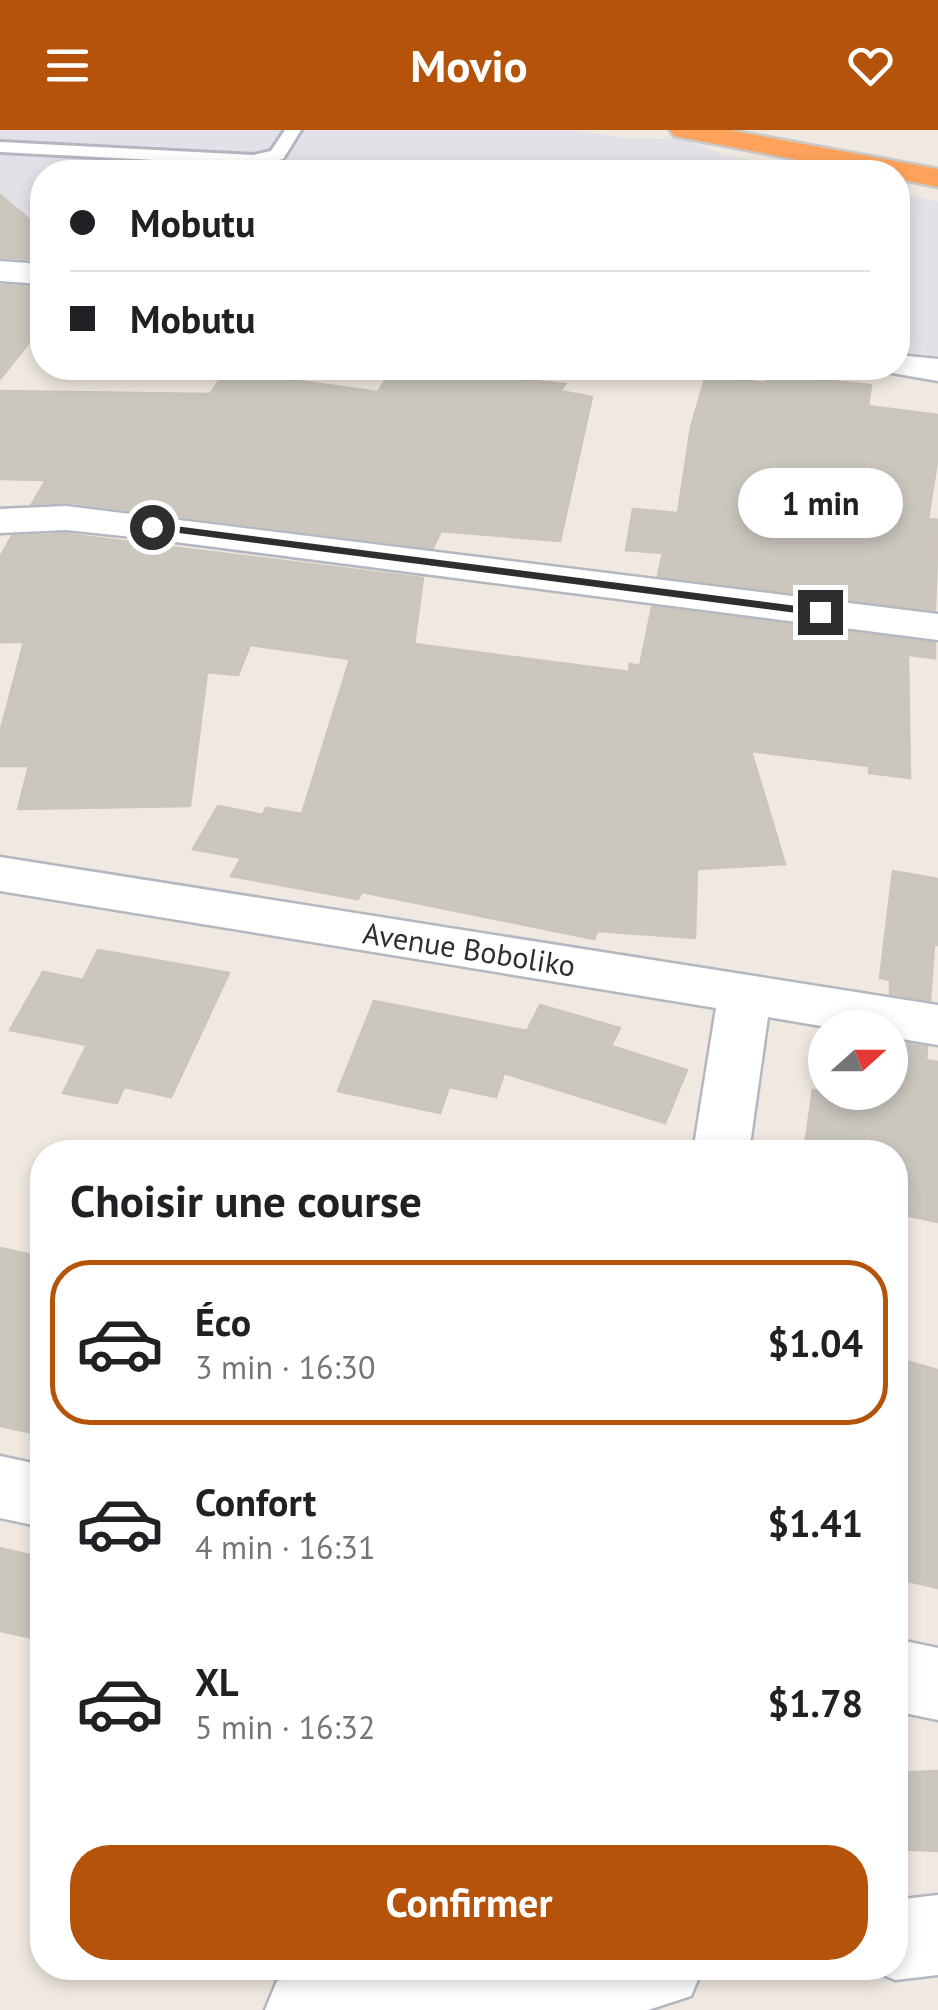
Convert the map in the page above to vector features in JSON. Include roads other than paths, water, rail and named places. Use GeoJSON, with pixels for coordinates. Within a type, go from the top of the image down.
{"type":"FeatureCollection","features":[{"type":"Feature","properties":{"kind":"highway"},"geometry":{"type":"LineString","coordinates":[[684,130],[843,160]]}},
{"type":"Feature","properties":{"kind":"highway"},"geometry":{"type":"LineString","coordinates":[[910,173],[938,178]]}},
{"type":"Feature","properties":{"kind":"street"},"geometry":{"type":"LineString","coordinates":[[0,271],[30,273]]}},
{"type":"Feature","properties":{"kind":"street"},"geometry":{"type":"LineString","coordinates":[[910,367],[938,370]]}},
{"type":"Feature","properties":{"kind":"street"},"geometry":{"type":"LineString","coordinates":[[0,520],[66,518],[152,527],[938,627]]}},
{"type":"Feature","properties":{"kind":"street","name":"Avenue Boboliko"},"geometry":{"type":"LineString","coordinates":[[0,874],[938,1025]]}},
{"type":"Feature","properties":{"kind":"street"},"geometry":{"type":"LineString","coordinates":[[723,1140],[745,994]]}},
{"type":"Feature","properties":{"kind":"street"},"geometry":{"type":"LineString","coordinates":[[0,1487],[30,1493]]}},
{"type":"Feature","properties":{"kind":"street"},"geometry":{"type":"LineString","coordinates":[[908,1678],[938,1684]]}},
{"type":"Feature","properties":{"kind":"street"},"geometry":{"type":"LineString","coordinates":[[908,1938],[938,1935]]}},
{"type":"Feature","properties":{"kind":"street"},"geometry":{"type":"LineString","coordinates":[[306,2010],[562,1980]]}},
{"type":"Feature","properties":{"kind":"lane"},"geometry":{"type":"LineString","coordinates":[[0,147],[254,160],[278,155],[293,130]]}}]}
